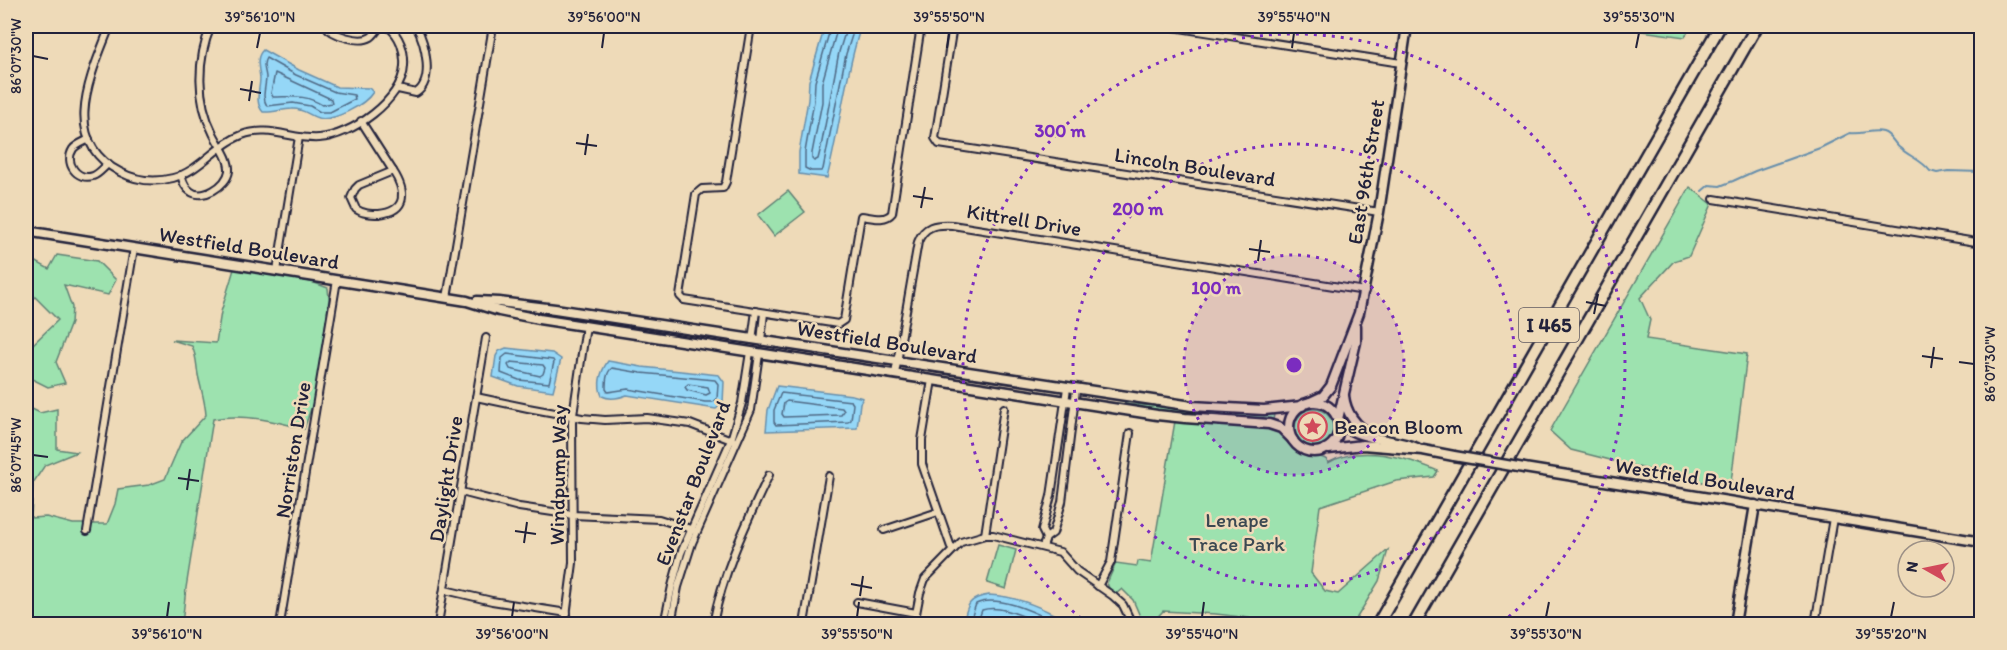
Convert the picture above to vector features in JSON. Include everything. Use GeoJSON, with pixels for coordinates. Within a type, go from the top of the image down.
{"type":"FeatureCollection","features":[{"type":"Feature","properties":{"kind":"highway","name":"I 465"},"geometry":{"type":"LineString","coordinates":[[1378,624],[1720,26]]}},
{"type":"Feature","properties":{"kind":"highway","name":"I 465"},"geometry":{"type":"LineString","coordinates":[[1414,624],[1757,26]]}},
{"type":"Feature","properties":{"kind":"main road","name":"East 96th Street"},"geometry":{"type":"LineString","coordinates":[[1305,405],[1319,399],[1329,390],[1347,340],[1356,323],[1365,291],[1407,26]]}},
{"type":"Feature","properties":{"kind":"main road","name":"Westfield Boulevard"},"geometry":{"type":"LineString","coordinates":[[26,231],[447,298],[555,309],[1192,406],[1264,410],[1305,405]]}},
{"type":"Feature","properties":{"kind":"main road","name":"Westfield Boulevard"},"geometry":{"type":"LineString","coordinates":[[467,301],[499,311],[755,353],[1185,418],[1269,424],[1281,428],[1293,440]]}},
{"type":"Feature","properties":{"kind":"main road","name":"East 96th Street"},"geometry":{"type":"LineString","coordinates":[[1338,421],[1356,342],[1356,323]]}},
{"type":"Feature","properties":{"kind":"main road"},"geometry":{"type":"LineString","coordinates":[[1343,391],[1345,403],[1354,422],[1377,438]]}},
{"type":"Feature","properties":{"kind":"main road"},"geometry":{"type":"LineString","coordinates":[[1319,403],[1326,405],[1338,421],[1337,438],[1327,449],[1310,452],[1300,448],[1293,440],[1290,430],[1291,420],[1296,410],[1305,405],[1319,403]]}},
{"type":"Feature","properties":{"kind":"main road","name":"Westfield Boulevard"},"geometry":{"type":"LineString","coordinates":[[1338,421],[1351,432],[1423,450]]}},
{"type":"Feature","properties":{"kind":"main road","name":"Westfield Boulevard"},"geometry":{"type":"LineString","coordinates":[[1327,449],[1363,445],[1423,450],[1982,542]]}},
{"type":"Feature","properties":{"kind":"main road"},"geometry":{"type":"LineString","coordinates":[[1735,624],[1755,505]]}},
{"type":"Feature","properties":{"kind":"street"},"geometry":{"type":"LineString","coordinates":[[110,26],[84,97],[84,120],[89,139],[97,153],[108,164],[129,176],[142,180],[167,179],[181,175],[195,168],[238,137],[252,132],[266,131],[317,138],[331,136],[361,121],[385,104],[398,89],[403,75],[404,58],[400,43],[390,26]]}},
{"type":"Feature","properties":{"kind":"street"},"geometry":{"type":"LineString","coordinates":[[181,175],[186,187],[195,194],[206,193],[220,185],[226,178],[229,168],[206,117],[201,92],[202,56],[212,26]]}},
{"type":"Feature","properties":{"kind":"street"},"geometry":{"type":"LineString","coordinates":[[326,26],[330,31],[360,39],[371,37],[380,26]]}},
{"type":"Feature","properties":{"kind":"street"},"geometry":{"type":"LineString","coordinates":[[398,89],[416,93],[421,90],[424,82],[427,66],[425,49],[416,26]]}},
{"type":"Feature","properties":{"kind":"street"},"geometry":{"type":"LineString","coordinates":[[447,298],[493,26]]}},
{"type":"Feature","properties":{"kind":"street"},"geometry":{"type":"LineString","coordinates":[[751,26],[726,182],[719,190],[702,189],[696,194],[680,296],[684,300],[838,324],[844,320],[861,216],[883,219],[892,213],[921,26]]}},
{"type":"Feature","properties":{"kind":"street","name":"Lincoln Boulevard"},"geometry":{"type":"LineString","coordinates":[[953,26],[936,132],[937,142],[944,146],[1378,212]]}},
{"type":"Feature","properties":{"kind":"street"},"geometry":{"type":"LineString","coordinates":[[1167,26],[1401,63]]}},
{"type":"Feature","properties":{"kind":"street"},"geometry":{"type":"LineString","coordinates":[[361,121],[393,171],[400,182],[403,192],[398,207],[390,212],[375,214],[364,213],[356,209],[351,198],[355,189],[393,171]]}},
{"type":"Feature","properties":{"kind":"street"},"geometry":{"type":"LineString","coordinates":[[277,271],[300,136]]}},
{"type":"Feature","properties":{"kind":"street"},"geometry":{"type":"LineString","coordinates":[[89,139],[72,151],[70,162],[74,171],[82,176],[92,176],[108,164]]}},
{"type":"Feature","properties":{"kind":"street"},"geometry":{"type":"LineString","coordinates":[[1714,199],[1982,243]]}},
{"type":"Feature","properties":{"kind":"street","name":"Kittrell Drive"},"geometry":{"type":"LineString","coordinates":[[898,362],[918,242],[927,229],[936,225],[952,225],[1365,291]]}},
{"type":"Feature","properties":{"kind":"street"},"geometry":{"type":"LineString","coordinates":[[87,531],[134,248]]}},
{"type":"Feature","properties":{"kind":"street","name":"Norriston Drive"},"geometry":{"type":"LineString","coordinates":[[280,624],[337,280]]}},
{"type":"Feature","properties":{"kind":"street"},"geometry":{"type":"LineString","coordinates":[[756,311],[757,340]]}},
{"type":"Feature","properties":{"kind":"street"},"geometry":{"type":"LineString","coordinates":[[757,340],[764,313]]}},
{"type":"Feature","properties":{"kind":"street","name":"Windpump Way"},"geometry":{"type":"LineString","coordinates":[[565,624],[573,563],[573,416],[586,326]]}},
{"type":"Feature","properties":{"kind":"street","name":"Daylight Drive"},"geometry":{"type":"LineString","coordinates":[[438,624],[462,492],[486,338]]}},
{"type":"Feature","properties":{"kind":"street","name":"Evenstar Boulevard"},"geometry":{"type":"LineString","coordinates":[[734,441],[755,353]]}},
{"type":"Feature","properties":{"kind":"street","name":"Evenstar Boulevard"},"geometry":{"type":"LineString","coordinates":[[664,624],[674,578],[734,441],[751,410],[755,353]]}},
{"type":"Feature","properties":{"kind":"street"},"geometry":{"type":"LineString","coordinates":[[895,374],[898,362]]}},
{"type":"Feature","properties":{"kind":"street"},"geometry":{"type":"LineString","coordinates":[[932,380],[921,452],[924,472],[952,550]]}},
{"type":"Feature","properties":{"kind":"street"},"geometry":{"type":"LineString","coordinates":[[1046,538],[1042,530],[1072,389]]}},
{"type":"Feature","properties":{"kind":"street"},"geometry":{"type":"LineString","coordinates":[[476,397],[598,420],[647,418],[690,424],[734,441]]}},
{"type":"Feature","properties":{"kind":"street"},"geometry":{"type":"LineString","coordinates":[[1043,547],[1046,538],[1053,533],[1063,496],[1070,401]]}},
{"type":"Feature","properties":{"kind":"street"},"geometry":{"type":"LineString","coordinates":[[985,535],[1004,408]]}},
{"type":"Feature","properties":{"kind":"street"},"geometry":{"type":"LineString","coordinates":[[1098,586],[1108,570],[1111,559],[1130,433]]}},
{"type":"Feature","properties":{"kind":"street"},"geometry":{"type":"LineString","coordinates":[[713,624],[726,570],[769,475]]}},
{"type":"Feature","properties":{"kind":"street"},"geometry":{"type":"LineString","coordinates":[[804,624],[829,476]]}},
{"type":"Feature","properties":{"kind":"street"},"geometry":{"type":"LineString","coordinates":[[462,492],[519,507],[573,515],[650,518],[694,530]]}},
{"type":"Feature","properties":{"kind":"street"},"geometry":{"type":"LineString","coordinates":[[884,531],[938,512]]}},
{"type":"Feature","properties":{"kind":"street"},"geometry":{"type":"LineString","coordinates":[[1815,624],[1833,518]]}},
{"type":"Feature","properties":{"kind":"street","name":"Evenstar Boulevard"},"geometry":{"type":"LineString","coordinates":[[671,624],[694,530]]}},
{"type":"Feature","properties":{"kind":"street"},"geometry":{"type":"LineString","coordinates":[[914,624],[925,579],[961,542],[993,535],[1060,552],[1077,571],[1123,605],[1132,624]]}},
{"type":"Feature","properties":{"kind":"street"},"geometry":{"type":"LineString","coordinates":[[445,590],[492,601],[567,613]]}},
{"type":"Feature","properties":{"kind":"street"},"geometry":{"type":"LineString","coordinates":[[857,602],[916,613]]}},
{"type":"Feature","properties":{"kind":"green space"},"geometry":{"type":"Polygon","coordinates":[[[1605,26],[1691,26],[1685,37],[1605,26]]]}},
{"type":"Feature","properties":{"kind":"green space"},"geometry":{"type":"Polygon","coordinates":[[[1690,187],[1712,204],[1689,256],[1674,261],[1640,298],[1650,320],[1646,339],[1747,354],[1731,482],[1693,481],[1571,450],[1550,431],[1690,187]]]}},
{"type":"Feature","properties":{"kind":"green space"},"geometry":{"type":"Polygon","coordinates":[[[788,191],[805,212],[774,236],[758,215],[788,191]]]}},
{"type":"Feature","properties":{"kind":"green space"},"geometry":{"type":"Polygon","coordinates":[[[57,255],[97,261],[116,280],[108,295],[64,285],[72,307],[71,323],[56,362],[65,383],[48,387],[26,376],[26,339],[33,344],[58,320],[29,291],[26,256],[49,269],[57,255]]]}},
{"type":"Feature","properties":{"kind":"green space"},"geometry":{"type":"Polygon","coordinates":[[[234,269],[312,282],[328,288],[329,299],[316,394],[304,429],[247,417],[213,419],[182,624],[26,624],[26,406],[40,413],[57,409],[57,449],[77,452],[45,465],[33,483],[31,518],[46,517],[73,524],[107,524],[118,489],[149,485],[165,479],[181,442],[206,415],[192,346],[172,340],[216,343],[221,312],[234,269]]]}},
{"type":"Feature","properties":{"kind":"green space"},"geometry":{"type":"Polygon","coordinates":[[[1114,403],[1274,414],[1273,421],[1163,412],[1114,403]]]}},
{"type":"Feature","properties":{"kind":"green space"},"geometry":{"type":"Polygon","coordinates":[[[1314,409],[1328,414],[1333,428],[1328,442],[1314,447],[1300,442],[1295,428],[1300,414],[1314,409]]]}},
{"type":"Feature","properties":{"kind":"green space","name":"Lenape Trace Park"},"geometry":{"type":"Polygon","coordinates":[[[1175,421],[1266,427],[1282,435],[1300,453],[1324,458],[1328,463],[1341,457],[1369,453],[1397,457],[1438,471],[1434,477],[1396,481],[1320,506],[1311,573],[1325,591],[1338,594],[1388,550],[1379,581],[1353,624],[1250,624],[1249,618],[1163,611],[1151,624],[1136,624],[1142,621],[1133,600],[1122,589],[1116,594],[1107,583],[1116,563],[1137,566],[1138,561],[1151,563],[1175,421]]]}},
{"type":"Feature","properties":{"kind":"green space"},"geometry":{"type":"Polygon","coordinates":[[[998,545],[1016,550],[1006,589],[987,583],[998,545]]]}},
{"type":"Feature","properties":{"kind":"water"},"geometry":{"type":"Polygon","coordinates":[[[825,26],[861,26],[827,178],[799,174],[799,152],[809,81],[825,26]]]}},
{"type":"Feature","properties":{"kind":"water"},"geometry":{"type":"Polygon","coordinates":[[[263,50],[337,87],[369,88],[373,92],[356,107],[340,115],[324,119],[296,109],[263,112],[258,100],[260,78],[258,59],[263,50]]]}},
{"type":"Feature","properties":{"kind":"water"},"geometry":{"type":"Polygon","coordinates":[[[506,348],[552,353],[561,359],[553,391],[518,386],[493,377],[496,356],[499,351],[506,348]]]}},
{"type":"Feature","properties":{"kind":"water"},"geometry":{"type":"Polygon","coordinates":[[[608,361],[719,375],[724,382],[723,403],[716,409],[627,395],[614,398],[602,396],[600,382],[608,361]]]}},
{"type":"Feature","properties":{"kind":"water"},"geometry":{"type":"Polygon","coordinates":[[[777,386],[863,398],[860,403],[857,428],[766,431],[768,410],[777,386]]]}},
{"type":"Feature","properties":{"kind":"water"},"geometry":{"type":"Polygon","coordinates":[[[989,595],[1010,598],[1032,605],[1071,624],[963,624],[966,612],[973,600],[989,595]]]}},
{"type":"Feature","properties":{"kind":"waterway"},"geometry":{"type":"LineString","coordinates":[[1702,191],[1709,185],[1720,186],[1820,148],[1850,133],[1875,131],[1888,135],[1898,146],[1930,171],[1937,173],[1982,172]]}},
{"type":"Feature","properties":{"kind":"place","name":"Beacon Bloom"},"geometry":{"type":"Point","coordinates":[1313,427]}}]}
